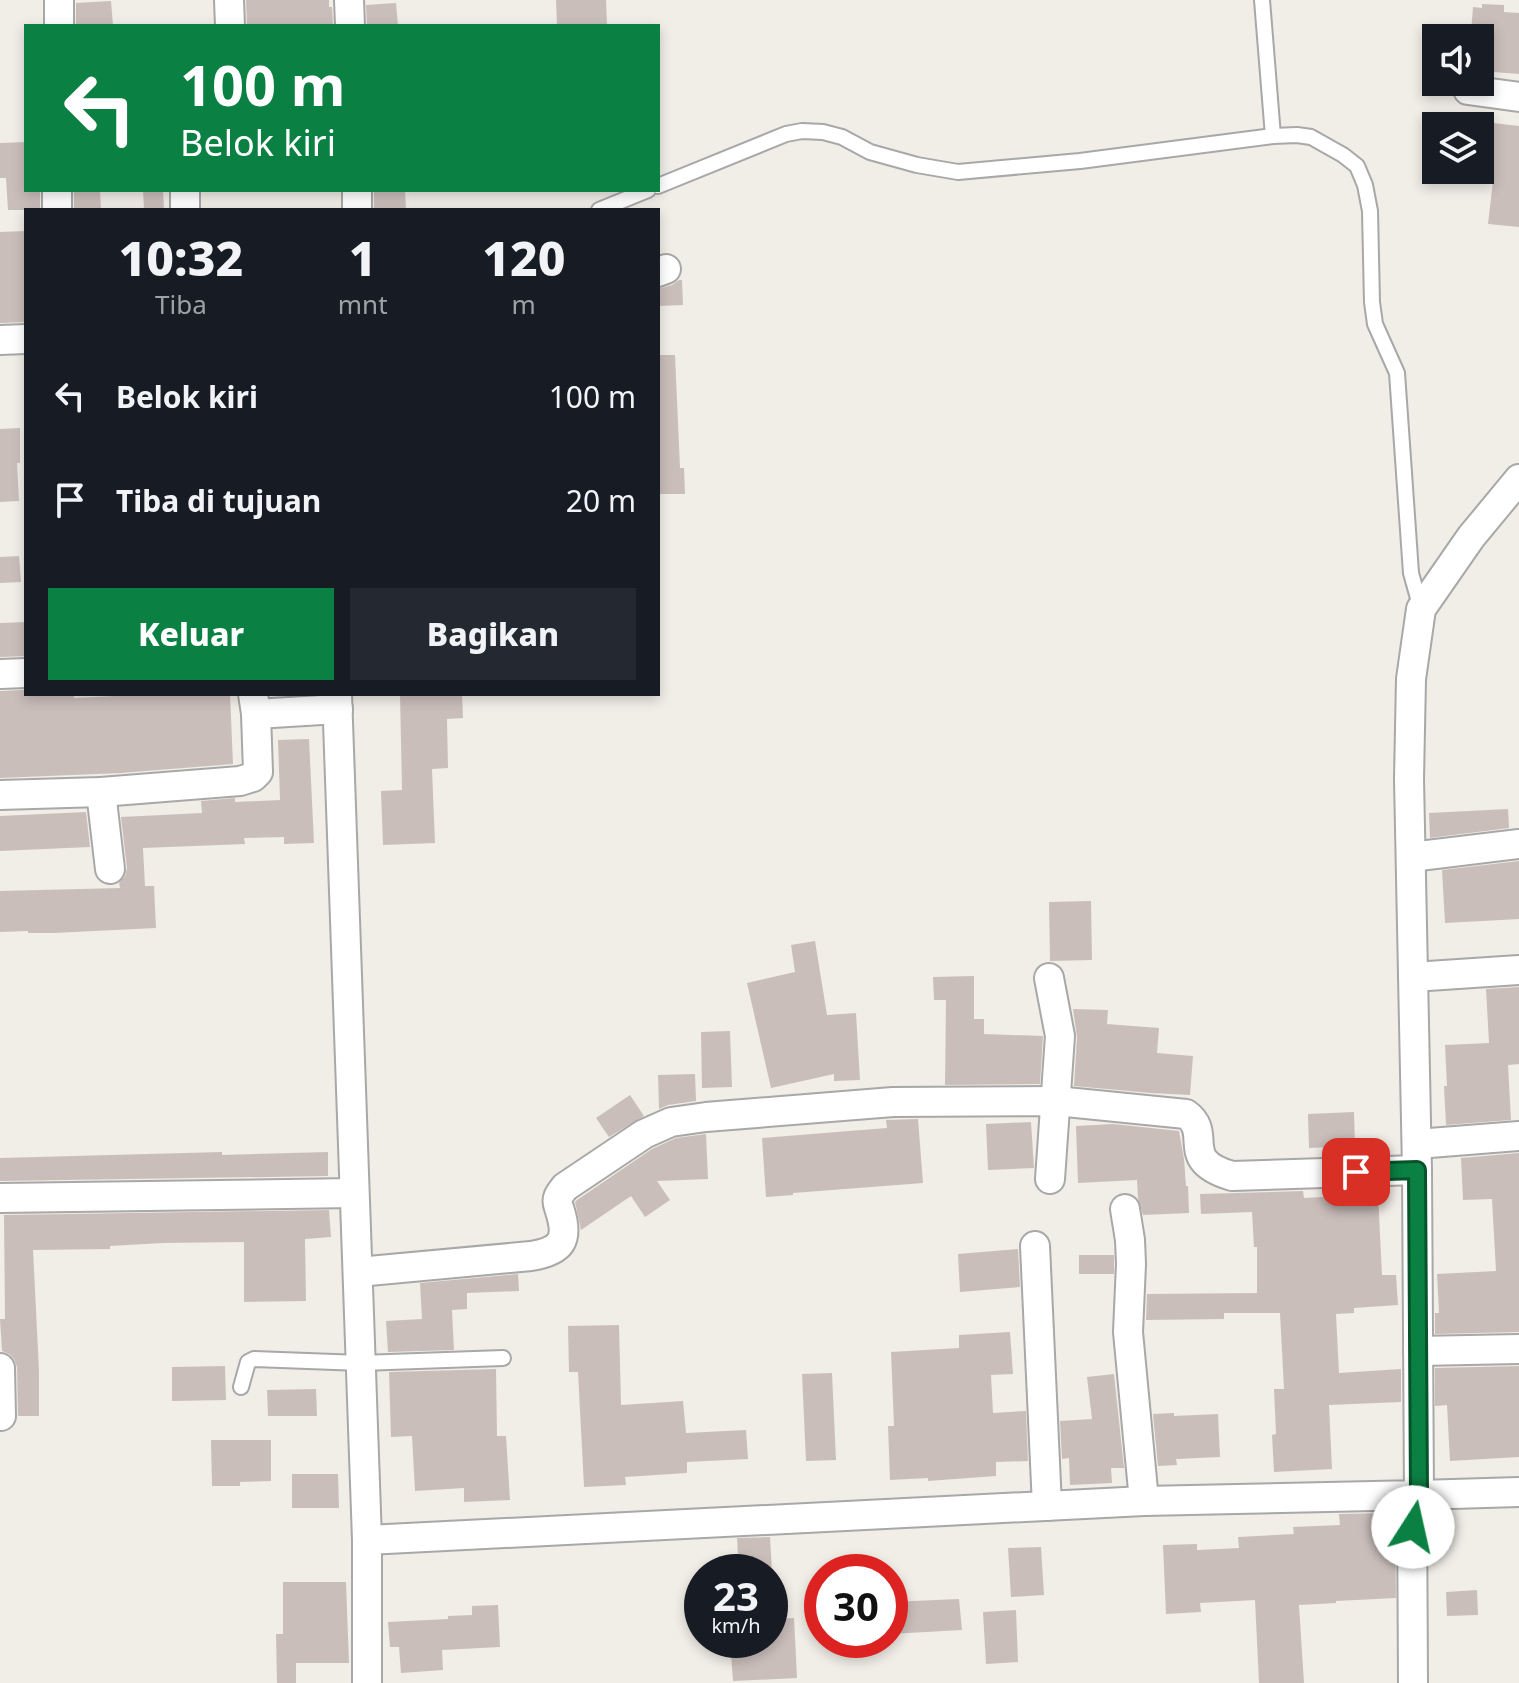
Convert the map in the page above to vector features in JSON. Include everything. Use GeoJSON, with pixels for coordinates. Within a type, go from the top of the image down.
{"type":"FeatureCollection","features":[{"type":"Feature","properties":{"kind":"street"},"geometry":{"type":"LineString","coordinates":[[59,0],[59,24]]}},
{"type":"Feature","properties":{"kind":"street"},"geometry":{"type":"LineString","coordinates":[[229,0],[230,24]]}},
{"type":"Feature","properties":{"kind":"street"},"geometry":{"type":"LineString","coordinates":[[349,0],[350,24]]}},
{"type":"Feature","properties":{"kind":"street"},"geometry":{"type":"LineString","coordinates":[[1494,94],[1519,97]]}},
{"type":"Feature","properties":{"kind":"street"},"geometry":{"type":"LineString","coordinates":[[0,340],[24,339]]}},
{"type":"Feature","properties":{"kind":"street"},"geometry":{"type":"LineString","coordinates":[[1413,1683],[1418,1351],[1409,779],[1411,679],[1421,609],[1471,537],[1519,479]]}},
{"type":"Feature","properties":{"kind":"street"},"geometry":{"type":"LineString","coordinates":[[0,674],[24,673]]}},
{"type":"Feature","properties":{"kind":"street"},"geometry":{"type":"LineString","coordinates":[[0,795],[101,792],[240,781],[258,772],[254,704],[338,701],[367,1540],[367,1683]]}},
{"type":"Feature","properties":{"kind":"street"},"geometry":{"type":"LineString","coordinates":[[101,792],[110,869]]}},
{"type":"Feature","properties":{"kind":"street"},"geometry":{"type":"LineString","coordinates":[[1411,857],[1519,844]]}},
{"type":"Feature","properties":{"kind":"street"},"geometry":{"type":"LineString","coordinates":[[1413,977],[1519,970]]}},
{"type":"Feature","properties":{"kind":"street"},"geometry":{"type":"LineString","coordinates":[[1049,978],[1060,1036],[1050,1179]]}},
{"type":"Feature","properties":{"kind":"street"},"geometry":{"type":"LineString","coordinates":[[358,1272],[549,1252],[563,1241],[565,1232],[557,1202],[565,1187],[644,1134],[671,1122],[706,1117],[893,1102],[1056,1101],[1186,1114],[1194,1120],[1199,1132],[1197,1146],[1208,1166],[1232,1176],[1417,1157],[1519,1136]]}},
{"type":"Feature","properties":{"kind":"street"},"geometry":{"type":"LineString","coordinates":[[0,1198],[354,1193]]}},
{"type":"Feature","properties":{"kind":"street"},"geometry":{"type":"LineString","coordinates":[[1125,1209],[1131,1264],[1128,1309],[1130,1365],[1144,1501]]}},
{"type":"Feature","properties":{"kind":"street"},"geometry":{"type":"LineString","coordinates":[[1035,1246],[1047,1506]]}},
{"type":"Feature","properties":{"kind":"street"},"geometry":{"type":"LineString","coordinates":[[1418,1351],[1519,1349]]}},
{"type":"Feature","properties":{"kind":"street"},"geometry":{"type":"LineString","coordinates":[[0,1368],[1,1416]]}},
{"type":"Feature","properties":{"kind":"street"},"geometry":{"type":"LineString","coordinates":[[367,1540],[1144,1501],[1519,1492]]}},
{"type":"Feature","properties":{"kind":"lane"},"geometry":{"type":"LineString","coordinates":[[1262,0],[1273,136]]}},
{"type":"Feature","properties":{"kind":"lane"},"geometry":{"type":"LineString","coordinates":[[660,185],[786,134],[802,131],[823,132],[842,137],[870,152],[958,172],[1080,161],[1273,136],[1311,137],[1357,166],[1365,185],[1370,211],[1372,302],[1375,324],[1397,373],[1411,573],[1421,609]]}},
{"type":"Feature","properties":{"kind":"lane"},"geometry":{"type":"LineString","coordinates":[[604,208],[643,192]]}},
{"type":"Feature","properties":{"kind":"lane"},"geometry":{"type":"LineString","coordinates":[[241,1387],[248,1362],[254,1359],[361,1363],[503,1358]]}},
{"type":"Feature","properties":{"kind":"building"},"geometry":{"type":"Polygon","coordinates":[[[246,0],[329,0],[329,7],[332,7],[333,24],[247,24],[246,0]]]}},
{"type":"Feature","properties":{"kind":"building"},"geometry":{"type":"Polygon","coordinates":[[[556,0],[606,0],[607,24],[557,24],[556,0]]]}},
{"type":"Feature","properties":{"kind":"building"},"geometry":{"type":"Polygon","coordinates":[[[111,1],[113,24],[76,24],[76,3],[111,1]]]}},
{"type":"Feature","properties":{"kind":"building"},"geometry":{"type":"Polygon","coordinates":[[[396,3],[398,24],[367,24],[366,5],[396,3]]]}},
{"type":"Feature","properties":{"kind":"building"},"geometry":{"type":"Polygon","coordinates":[[[1482,4],[1504,5],[1504,12],[1519,13],[1519,74],[1494,72],[1494,24],[1472,24],[1473,7],[1482,8],[1482,4]]]}},
{"type":"Feature","properties":{"kind":"building"},"geometry":{"type":"Polygon","coordinates":[[[1494,123],[1519,126],[1519,227],[1488,224],[1494,184],[1494,123]]]}},
{"type":"Feature","properties":{"kind":"building"},"geometry":{"type":"Polygon","coordinates":[[[24,142],[24,192],[40,192],[40,208],[8,210],[6,178],[0,178],[0,143],[24,142]]]}},
{"type":"Feature","properties":{"kind":"building"},"geometry":{"type":"Polygon","coordinates":[[[74,192],[100,192],[101,208],[74,208],[74,192]]]}},
{"type":"Feature","properties":{"kind":"building"},"geometry":{"type":"Polygon","coordinates":[[[143,192],[163,192],[164,208],[144,208],[143,192]]]}},
{"type":"Feature","properties":{"kind":"building"},"geometry":{"type":"Polygon","coordinates":[[[374,192],[405,192],[406,208],[374,208],[374,192]]]}},
{"type":"Feature","properties":{"kind":"building"},"geometry":{"type":"Polygon","coordinates":[[[24,231],[24,322],[0,323],[0,232],[24,231]]]}},
{"type":"Feature","properties":{"kind":"building"},"geometry":{"type":"Polygon","coordinates":[[[682,280],[683,305],[660,306],[660,288],[682,280]]]}},
{"type":"Feature","properties":{"kind":"building"},"geometry":{"type":"Polygon","coordinates":[[[660,355],[675,355],[680,468],[684,468],[685,494],[660,494],[660,355]]]}},
{"type":"Feature","properties":{"kind":"building"},"geometry":{"type":"Polygon","coordinates":[[[20,428],[20,463],[17,463],[19,501],[0,502],[0,429],[20,428]]]}},
{"type":"Feature","properties":{"kind":"building"},"geometry":{"type":"Polygon","coordinates":[[[19,556],[21,582],[0,583],[0,557],[19,556]]]}},
{"type":"Feature","properties":{"kind":"building"},"geometry":{"type":"Polygon","coordinates":[[[24,622],[24,656],[0,657],[0,623],[24,622]]]}},
{"type":"Feature","properties":{"kind":"building"},"geometry":{"type":"Polygon","coordinates":[[[24,690],[24,696],[74,698],[230,696],[233,764],[0,778],[0,691],[24,690]]]}},
{"type":"Feature","properties":{"kind":"building"},"geometry":{"type":"Polygon","coordinates":[[[400,696],[462,696],[463,718],[447,719],[448,768],[432,769],[435,843],[383,845],[381,791],[402,790],[400,696]]]}},
{"type":"Feature","properties":{"kind":"building"},"geometry":{"type":"Polygon","coordinates":[[[309,739],[314,843],[284,844],[284,837],[244,838],[245,844],[143,848],[145,886],[154,886],[156,928],[0,932],[0,891],[120,888],[119,883],[127,868],[121,817],[202,813],[201,801],[235,798],[235,802],[280,800],[278,740],[309,739]]]}},
{"type":"Feature","properties":{"kind":"building"},"geometry":{"type":"Polygon","coordinates":[[[1508,809],[1509,828],[1430,838],[1429,813],[1508,809]]]}},
{"type":"Feature","properties":{"kind":"building"},"geometry":{"type":"Polygon","coordinates":[[[86,812],[90,847],[0,851],[0,816],[86,812]]]}},
{"type":"Feature","properties":{"kind":"building"},"geometry":{"type":"Polygon","coordinates":[[[1519,861],[1519,919],[1445,923],[1442,870],[1519,861]]]}},
{"type":"Feature","properties":{"kind":"building"},"geometry":{"type":"Polygon","coordinates":[[[1091,901],[1092,960],[1050,961],[1049,902],[1091,901]]]}},
{"type":"Feature","properties":{"kind":"building"},"geometry":{"type":"Polygon","coordinates":[[[815,941],[827,1015],[856,1013],[860,1080],[834,1081],[834,1074],[771,1088],[747,983],[795,972],[791,945],[815,941]]]}},
{"type":"Feature","properties":{"kind":"building"},"geometry":{"type":"Polygon","coordinates":[[[974,976],[974,1019],[984,1019],[984,1034],[1043,1036],[1040,1084],[945,1085],[946,1000],[934,1000],[933,977],[974,976]]]}},
{"type":"Feature","properties":{"kind":"building"},"geometry":{"type":"Polygon","coordinates":[[[1519,987],[1519,1064],[1508,1065],[1511,1120],[1446,1125],[1445,1045],[1489,1043],[1486,989],[1519,987]]]}},
{"type":"Feature","properties":{"kind":"building"},"geometry":{"type":"Polygon","coordinates":[[[1073,1009],[1108,1010],[1107,1024],[1159,1028],[1157,1053],[1193,1056],[1190,1095],[1074,1086],[1077,1037],[1073,1009]]]}},
{"type":"Feature","properties":{"kind":"building"},"geometry":{"type":"Polygon","coordinates":[[[730,1031],[732,1087],[702,1088],[701,1032],[730,1031]]]}},
{"type":"Feature","properties":{"kind":"building"},"geometry":{"type":"Polygon","coordinates":[[[695,1074],[696,1101],[659,1109],[658,1075],[695,1074]]]}},
{"type":"Feature","properties":{"kind":"building"},"geometry":{"type":"Polygon","coordinates":[[[630,1095],[644,1116],[609,1137],[596,1118],[630,1095]]]}},
{"type":"Feature","properties":{"kind":"building"},"geometry":{"type":"Polygon","coordinates":[[[1354,1112],[1355,1146],[1309,1148],[1308,1114],[1354,1112]]]}},
{"type":"Feature","properties":{"kind":"building"},"geometry":{"type":"Polygon","coordinates":[[[918,1119],[923,1183],[766,1197],[762,1138],[887,1128],[886,1120],[918,1119]]]}},
{"type":"Feature","properties":{"kind":"building"},"geometry":{"type":"Polygon","coordinates":[[[1031,1122],[1034,1168],[988,1170],[986,1124],[1031,1122]]]}},
{"type":"Feature","properties":{"kind":"building"},"geometry":{"type":"Polygon","coordinates":[[[1113,1124],[1179,1131],[1189,1213],[1143,1215],[1137,1180],[1078,1183],[1076,1126],[1113,1124]]]}},
{"type":"Feature","properties":{"kind":"building"},"geometry":{"type":"Polygon","coordinates":[[[706,1134],[708,1179],[657,1181],[670,1200],[645,1217],[631,1196],[581,1230],[577,1200],[652,1149],[676,1138],[706,1134]]]}},
{"type":"Feature","properties":{"kind":"building"},"geometry":{"type":"Polygon","coordinates":[[[222,1152],[222,1155],[328,1152],[328,1176],[0,1181],[0,1158],[222,1152]]]}},
{"type":"Feature","properties":{"kind":"building"},"geometry":{"type":"Polygon","coordinates":[[[1519,1153],[1519,1332],[1435,1334],[1435,1313],[1439,1313],[1437,1274],[1496,1271],[1492,1199],[1463,1200],[1461,1158],[1519,1153]]]}},
{"type":"Feature","properties":{"kind":"building"},"geometry":{"type":"Polygon","coordinates":[[[1303,1191],[1304,1198],[1378,1194],[1382,1275],[1396,1275],[1398,1305],[1354,1308],[1354,1313],[1336,1314],[1339,1373],[1401,1369],[1401,1402],[1329,1405],[1332,1469],[1274,1472],[1274,1389],[1284,1389],[1280,1313],[1224,1313],[1224,1319],[1146,1320],[1147,1294],[1257,1293],[1257,1247],[1254,1247],[1252,1212],[1201,1214],[1200,1194],[1303,1191]]]}},
{"type":"Feature","properties":{"kind":"building"},"geometry":{"type":"Polygon","coordinates":[[[329,1210],[331,1237],[305,1239],[306,1301],[244,1302],[244,1242],[33,1250],[39,1416],[18,1416],[17,1367],[14,1359],[2,1351],[0,1319],[5,1319],[4,1215],[329,1210]]]}},
{"type":"Feature","properties":{"kind":"building"},"geometry":{"type":"Polygon","coordinates":[[[1018,1249],[1020,1287],[960,1292],[958,1254],[1018,1249]]]}},
{"type":"Feature","properties":{"kind":"building"},"geometry":{"type":"Polygon","coordinates":[[[1079,1255],[1114,1255],[1114,1274],[1079,1274],[1079,1255]]]}},
{"type":"Feature","properties":{"kind":"building"},"geometry":{"type":"Polygon","coordinates":[[[518,1274],[519,1291],[467,1293],[467,1309],[452,1310],[454,1350],[388,1352],[386,1321],[422,1319],[420,1283],[518,1274]]]}},
{"type":"Feature","properties":{"kind":"building"},"geometry":{"type":"Polygon","coordinates":[[[619,1325],[621,1405],[683,1401],[686,1433],[746,1430],[748,1459],[687,1462],[687,1473],[625,1477],[626,1485],[584,1487],[578,1372],[569,1372],[568,1326],[619,1325]]]}},
{"type":"Feature","properties":{"kind":"building"},"geometry":{"type":"Polygon","coordinates":[[[1010,1332],[1013,1374],[991,1375],[993,1413],[1026,1411],[1028,1461],[996,1462],[996,1476],[928,1481],[928,1478],[890,1480],[888,1426],[894,1426],[891,1352],[959,1348],[959,1335],[1010,1332]]]}},
{"type":"Feature","properties":{"kind":"building"},"geometry":{"type":"Polygon","coordinates":[[[225,1366],[226,1400],[172,1401],[172,1367],[225,1366]]]}},
{"type":"Feature","properties":{"kind":"building"},"geometry":{"type":"Polygon","coordinates":[[[1519,1366],[1519,1457],[1450,1461],[1447,1405],[1435,1406],[1435,1368],[1519,1366]]]}},
{"type":"Feature","properties":{"kind":"building"},"geometry":{"type":"Polygon","coordinates":[[[496,1369],[497,1436],[506,1436],[510,1500],[464,1502],[464,1488],[415,1491],[412,1436],[391,1437],[389,1372],[496,1369]]]}},
{"type":"Feature","properties":{"kind":"building"},"geometry":{"type":"Polygon","coordinates":[[[832,1373],[836,1460],[806,1461],[802,1374],[832,1373]]]}},
{"type":"Feature","properties":{"kind":"building"},"geometry":{"type":"Polygon","coordinates":[[[1114,1374],[1124,1468],[1111,1468],[1112,1483],[1070,1485],[1069,1458],[1062,1459],[1060,1421],[1092,1419],[1087,1377],[1114,1374]]]}},
{"type":"Feature","properties":{"kind":"building"},"geometry":{"type":"Polygon","coordinates":[[[316,1389],[317,1416],[268,1416],[267,1390],[316,1389]]]}},
{"type":"Feature","properties":{"kind":"building"},"geometry":{"type":"Polygon","coordinates":[[[1174,1413],[1174,1416],[1218,1414],[1220,1457],[1176,1459],[1177,1465],[1158,1466],[1153,1414],[1174,1413]]]}},
{"type":"Feature","properties":{"kind":"building"},"geometry":{"type":"Polygon","coordinates":[[[211,1440],[271,1440],[271,1481],[212,1486],[211,1440]]]}},
{"type":"Feature","properties":{"kind":"building"},"geometry":{"type":"Polygon","coordinates":[[[292,1474],[338,1474],[339,1508],[292,1508],[292,1474]]]}},
{"type":"Feature","properties":{"kind":"building"},"geometry":{"type":"Polygon","coordinates":[[[1395,1513],[1396,1598],[1299,1605],[1304,1683],[1259,1683],[1255,1600],[1200,1603],[1201,1612],[1166,1614],[1163,1545],[1197,1544],[1197,1550],[1239,1548],[1238,1537],[1294,1534],[1293,1527],[1340,1525],[1339,1514],[1395,1513]]]}},
{"type":"Feature","properties":{"kind":"building"},"geometry":{"type":"Polygon","coordinates":[[[770,1537],[771,1554],[738,1554],[737,1538],[770,1537]]]}},
{"type":"Feature","properties":{"kind":"building"},"geometry":{"type":"Polygon","coordinates":[[[1041,1547],[1044,1595],[1011,1597],[1008,1548],[1041,1547]]]}},
{"type":"Feature","properties":{"kind":"building"},"geometry":{"type":"Polygon","coordinates":[[[283,1582],[346,1582],[349,1663],[296,1663],[296,1683],[277,1683],[276,1634],[283,1634],[283,1582]]]}},
{"type":"Feature","properties":{"kind":"building"},"geometry":{"type":"Polygon","coordinates":[[[1477,1590],[1478,1615],[1447,1616],[1446,1592],[1477,1590]]]}},
{"type":"Feature","properties":{"kind":"building"},"geometry":{"type":"Polygon","coordinates":[[[959,1599],[962,1630],[908,1633],[908,1601],[959,1599]]]}},
{"type":"Feature","properties":{"kind":"building"},"geometry":{"type":"Polygon","coordinates":[[[498,1605],[500,1647],[442,1650],[443,1670],[401,1673],[399,1647],[390,1647],[388,1622],[448,1619],[448,1616],[472,1615],[472,1606],[498,1605]]]}},
{"type":"Feature","properties":{"kind":"building"},"geometry":{"type":"Polygon","coordinates":[[[1016,1610],[1018,1662],[986,1664],[983,1612],[1016,1610]]]}},
{"type":"Feature","properties":{"kind":"building"},"geometry":{"type":"Polygon","coordinates":[[[788,1618],[794,1618],[797,1678],[733,1681],[731,1658],[788,1658],[788,1618]]]}},
{"type":"Feature","properties":{"kind":"route"},"geometry":{"type":"LineString","coordinates":[[1356,1172],[1417,1170],[1419,1495],[1412,1496],[1413,1527]]}}]}
